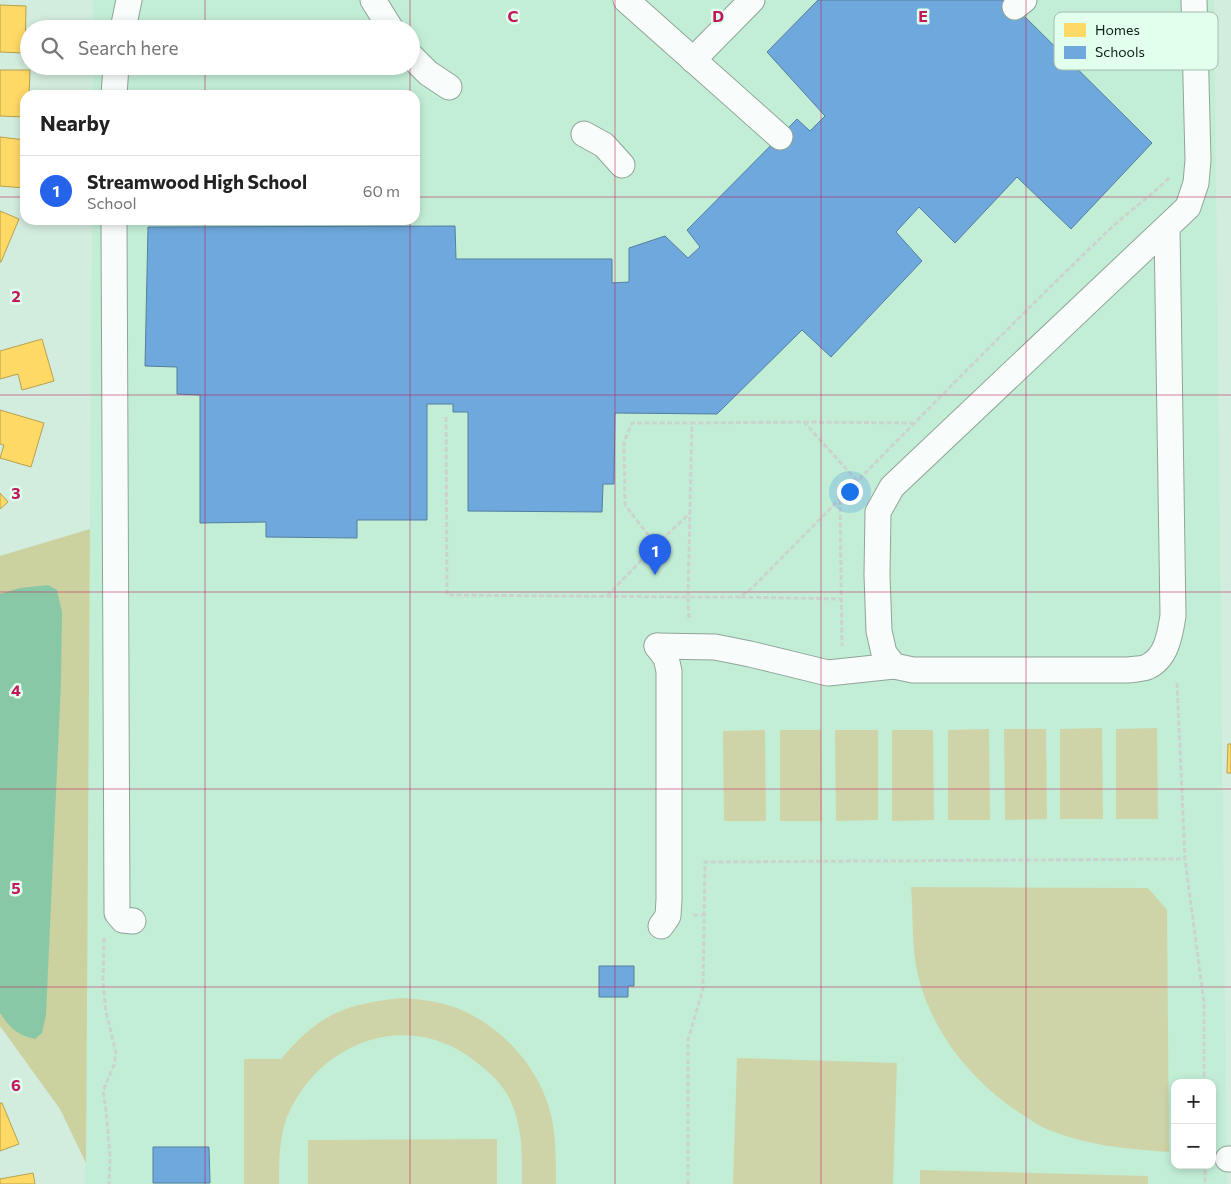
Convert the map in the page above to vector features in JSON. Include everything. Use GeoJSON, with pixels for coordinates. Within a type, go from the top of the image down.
{"type":"FeatureCollection","features":[{"type":"Feature","properties":{"kind":"lane"},"geometry":{"type":"LineString","coordinates":[[125,20],[129,0]]}},
{"type":"Feature","properties":{"kind":"lane"},"geometry":{"type":"LineString","coordinates":[[373,0],[385,20]]}},
{"type":"Feature","properties":{"kind":"lane"},"geometry":{"type":"LineString","coordinates":[[626,0],[780,137]]}},
{"type":"Feature","properties":{"kind":"lane"},"geometry":{"type":"LineString","coordinates":[[693,60],[752,0]]}},
{"type":"Feature","properties":{"kind":"lane"},"geometry":{"type":"LineString","coordinates":[[420,65],[428,73],[449,87]]}},
{"type":"Feature","properties":{"kind":"lane"},"geometry":{"type":"LineString","coordinates":[[894,666],[884,653],[879,631],[877,575],[878,512],[892,487],[1188,207],[1196,183],[1198,160],[1196,70]]}},
{"type":"Feature","properties":{"kind":"lane"},"geometry":{"type":"LineString","coordinates":[[114,90],[115,75]]}},
{"type":"Feature","properties":{"kind":"lane"},"geometry":{"type":"LineString","coordinates":[[584,134],[604,145],[622,165]]}},
{"type":"Feature","properties":{"kind":"lane"},"geometry":{"type":"LineString","coordinates":[[114,225],[125,917]]}},
{"type":"Feature","properties":{"kind":"lane"},"geometry":{"type":"LineString","coordinates":[[661,926],[668,916],[669,899],[669,671],[666,658],[657,646],[715,647],[828,673],[894,666],[913,670],[1128,670],[1148,667],[1161,656],[1170,638],[1173,616],[1167,228]]}},
{"type":"Feature","properties":{"kind":"path"},"geometry":{"type":"LineString","coordinates":[[740,596],[752,588],[840,500],[913,423],[1112,227],[1171,177],[1172,171]]}},
{"type":"Feature","properties":{"kind":"path"},"geometry":{"type":"LineString","coordinates":[[446,417],[447,595],[740,596],[840,599]]}},
{"type":"Feature","properties":{"kind":"path"},"geometry":{"type":"LineString","coordinates":[[804,422],[857,481]]}},
{"type":"Feature","properties":{"kind":"path"},"geometry":{"type":"LineString","coordinates":[[656,545],[625,505],[624,442],[632,423],[913,423]]}},
{"type":"Feature","properties":{"kind":"path"},"geometry":{"type":"LineString","coordinates":[[688,596],[692,423]]}},
{"type":"Feature","properties":{"kind":"path"},"geometry":{"type":"LineString","coordinates":[[840,500],[842,640]]}},
{"type":"Feature","properties":{"kind":"path"},"geometry":{"type":"LineString","coordinates":[[607,596],[690,512]]}},
{"type":"Feature","properties":{"kind":"path"},"geometry":{"type":"LineString","coordinates":[[1177,683],[1185,859],[1204,1003],[1204,1079]]}},
{"type":"Feature","properties":{"kind":"path"},"geometry":{"type":"LineString","coordinates":[[688,1184],[688,1040],[703,989],[706,862],[1185,859]]}},
{"type":"Feature","properties":{"kind":"path"},"geometry":{"type":"LineString","coordinates":[[109,1184],[110,1156],[103,1091],[114,1066],[116,1053],[106,1012],[103,982],[104,933],[125,917]]}},
{"type":"Feature","properties":{"kind":"path"},"geometry":{"type":"LineString","coordinates":[[1204,1169],[1205,1184]]}},
{"type":"Feature","properties":{"kind":"shaded area"},"geometry":{"type":"Polygon","coordinates":[[[93,0],[1214,0],[1214,12],[1054,12],[1054,70],[1215,70],[1227,1184],[85,1184],[92,225],[420,225],[420,90],[93,90],[93,75],[420,75],[420,20],[93,20],[93,0]]]}},
{"type":"Feature","properties":{"kind":"shaded area"},"geometry":{"type":"Polygon","coordinates":[[[90,529],[86,1163],[60,1109],[0,1026],[0,556],[90,529]]]}},
{"type":"Feature","properties":{"kind":"shaded area"},"geometry":{"type":"Polygon","coordinates":[[[48,585],[57,590],[62,612],[61,682],[46,1015],[42,1033],[35,1039],[14,1030],[0,1013],[0,594],[20,588],[48,585]]]}},
{"type":"Feature","properties":{"kind":"shaded area"},"geometry":{"type":"Polygon","coordinates":[[[1102,728],[1103,819],[1060,819],[1060,729],[1102,728]]]}},
{"type":"Feature","properties":{"kind":"shaded area"},"geometry":{"type":"Polygon","coordinates":[[[1157,728],[1158,819],[1116,819],[1116,729],[1157,728]]]}},
{"type":"Feature","properties":{"kind":"shaded area"},"geometry":{"type":"Polygon","coordinates":[[[989,729],[990,820],[948,820],[948,730],[989,729]]]}},
{"type":"Feature","properties":{"kind":"shaded area"},"geometry":{"type":"Polygon","coordinates":[[[1004,729],[1046,729],[1047,819],[1005,820],[1004,729]]]}},
{"type":"Feature","properties":{"kind":"shaded area"},"geometry":{"type":"Polygon","coordinates":[[[765,730],[766,821],[724,821],[723,731],[765,730]]]}},
{"type":"Feature","properties":{"kind":"shaded area"},"geometry":{"type":"Polygon","coordinates":[[[780,730],[821,730],[822,821],[780,821],[780,730]]]}},
{"type":"Feature","properties":{"kind":"shaded area"},"geometry":{"type":"Polygon","coordinates":[[[835,730],[878,730],[878,820],[836,821],[835,730]]]}},
{"type":"Feature","properties":{"kind":"shaded area"},"geometry":{"type":"Polygon","coordinates":[[[892,730],[933,730],[934,820],[892,821],[892,730]]]}},
{"type":"Feature","properties":{"kind":"shaded area"},"geometry":{"type":"Polygon","coordinates":[[[911,887],[1148,888],[1167,910],[1169,1152],[1104,1145],[1073,1138],[1042,1127],[1003,1101],[968,1068],[952,1049],[939,1028],[920,984],[913,942],[911,887]]]}},
{"type":"Feature","properties":{"kind":"shaded area"},"geometry":{"type":"Polygon","coordinates":[[[402,998],[432,1001],[462,1010],[478,1018],[493,1029],[520,1054],[540,1085],[552,1119],[556,1159],[556,1184],[522,1184],[521,1143],[518,1122],[508,1095],[493,1076],[468,1056],[442,1042],[416,1036],[389,1036],[364,1042],[340,1054],[319,1071],[301,1092],[284,1125],[279,1159],[279,1184],[244,1184],[244,1059],[281,1059],[308,1031],[334,1014],[364,1004],[402,998]]]}},
{"type":"Feature","properties":{"kind":"shaded area"},"geometry":{"type":"Polygon","coordinates":[[[737,1058],[897,1063],[893,1184],[733,1184],[737,1058]]]}},
{"type":"Feature","properties":{"kind":"shaded area"},"geometry":{"type":"Polygon","coordinates":[[[497,1139],[497,1184],[308,1184],[308,1140],[497,1139]]]}},
{"type":"Feature","properties":{"kind":"shaded area"},"geometry":{"type":"Polygon","coordinates":[[[920,1170],[1148,1176],[1148,1184],[920,1184],[920,1170]]]}},
{"type":"Feature","properties":{"kind":"building: Homes"},"geometry":{"type":"Polygon","coordinates":[[[0,5],[26,6],[26,20],[20,20],[20,53],[0,52],[0,5]]]}},
{"type":"Feature","properties":{"kind":"building: Homes"},"geometry":{"type":"Polygon","coordinates":[[[0,70],[20,70],[20,75],[30,75],[29,90],[20,90],[20,117],[0,116],[0,70]]]}},
{"type":"Feature","properties":{"kind":"building: Homes"},"geometry":{"type":"Polygon","coordinates":[[[0,137],[20,139],[20,188],[0,186],[0,137]]]}},
{"type":"Feature","properties":{"kind":"building: Homes"},"geometry":{"type":"Polygon","coordinates":[[[0,211],[19,219],[1,262],[0,262],[0,211]]]}},
{"type":"Feature","properties":{"kind":"building: Homes"},"geometry":{"type":"Polygon","coordinates":[[[42,339],[54,381],[22,390],[18,374],[0,379],[0,351],[42,339]]]}},
{"type":"Feature","properties":{"kind":"building: Homes"},"geometry":{"type":"Polygon","coordinates":[[[0,410],[44,423],[31,467],[0,458],[4,445],[0,444],[0,410]]]}},
{"type":"Feature","properties":{"kind":"building: Homes"},"geometry":{"type":"Polygon","coordinates":[[[0,493],[8,502],[0,509],[0,493]]]}},
{"type":"Feature","properties":{"kind":"building: Homes"},"geometry":{"type":"Polygon","coordinates":[[[1228,744],[1231,744],[1231,773],[1227,773],[1228,744]]]}},
{"type":"Feature","properties":{"kind":"building: Homes"},"geometry":{"type":"Polygon","coordinates":[[[0,1103],[2,1103],[19,1144],[0,1151],[0,1103]]]}},
{"type":"Feature","properties":{"kind":"building: Homes"},"geometry":{"type":"Polygon","coordinates":[[[33,1173],[35,1184],[0,1184],[0,1179],[33,1173]]]}},
{"type":"Feature","properties":{"kind":"building: Schools"},"geometry":{"type":"Polygon","coordinates":[[[818,0],[1008,0],[1054,46],[1054,70],[1078,70],[1152,143],[1071,229],[1017,177],[955,243],[919,207],[896,232],[922,261],[831,357],[802,330],[717,414],[615,413],[614,484],[603,484],[602,512],[468,511],[468,412],[453,412],[453,404],[427,404],[427,520],[357,520],[357,538],[266,537],[266,522],[200,523],[200,395],[177,394],[177,367],[145,366],[148,227],[455,226],[456,259],[612,259],[612,283],[629,282],[629,248],[665,236],[688,258],[700,247],[687,230],[797,119],[810,131],[825,116],[767,52],[818,0]]]}},
{"type":"Feature","properties":{"kind":"building: Schools"},"geometry":{"type":"Polygon","coordinates":[[[599,966],[634,966],[634,986],[628,986],[628,997],[599,997],[599,966]]]}},
{"type":"Feature","properties":{"kind":"building: Schools"},"geometry":{"type":"Polygon","coordinates":[[[153,1147],[209,1147],[210,1183],[153,1183],[153,1147]]]}},
{"type":"Feature","properties":{"kind":"place","name":"Streamwood High School"},"geometry":{"type":"Point","coordinates":[655,575]}}]}
